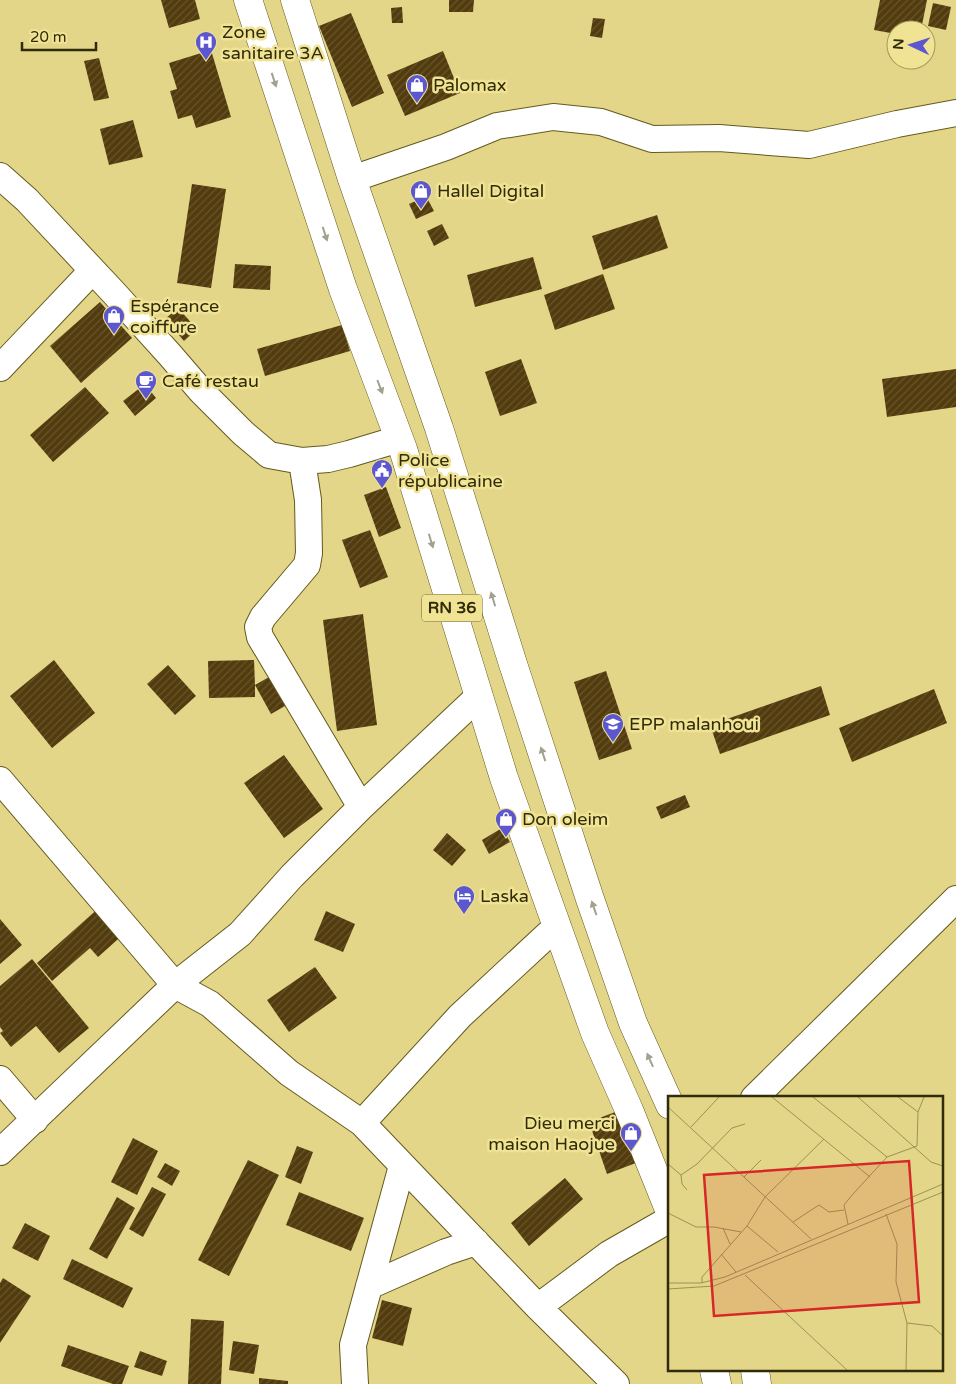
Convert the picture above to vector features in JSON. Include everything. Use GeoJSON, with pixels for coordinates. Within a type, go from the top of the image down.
{"type":"FeatureCollection","features":[{"type":"Feature","properties":{"kind":"main road","name":"RN 36"},"geometry":{"type":"LineString","coordinates":[[248,0],[343,289],[399,439],[504,778],[595,1033],[629,1110],[668,1207]]}},
{"type":"Feature","properties":{"kind":"main road","name":"RN 36"},"geometry":{"type":"LineString","coordinates":[[295,0],[352,179],[439,428],[513,664],[590,899],[634,1023],[668,1100]]}},
{"type":"Feature","properties":{"kind":"street"},"geometry":{"type":"LineString","coordinates":[[352,179],[446,147],[497,126],[554,117],[601,122],[652,139],[719,138],[810,144],[956,113]]}},
{"type":"Feature","properties":{"kind":"street"},"geometry":{"type":"LineString","coordinates":[[0,176],[27,200],[146,328],[200,391],[243,433],[269,455],[302,461],[328,459],[399,439]]}},
{"type":"Feature","properties":{"kind":"street"},"geometry":{"type":"LineString","coordinates":[[0,368],[92,271]]}},
{"type":"Feature","properties":{"kind":"street"},"geometry":{"type":"LineString","coordinates":[[302,461],[308,500],[309,553],[307,565],[258,626],[260,637],[361,807]]}},
{"type":"Feature","properties":{"kind":"street"},"geometry":{"type":"LineString","coordinates":[[0,1152],[176,985],[240,934],[292,876],[361,807],[479,696]]}},
{"type":"Feature","properties":{"kind":"street"},"geometry":{"type":"LineString","coordinates":[[0,780],[176,985],[210,1004],[289,1073],[362,1122],[538,1307],[616,1384]]}},
{"type":"Feature","properties":{"kind":"street"},"geometry":{"type":"LineString","coordinates":[[756,1096],[956,899]]}},
{"type":"Feature","properties":{"kind":"street"},"geometry":{"type":"LineString","coordinates":[[362,1122],[460,1016],[558,926]]}},
{"type":"Feature","properties":{"kind":"street"},"geometry":{"type":"LineString","coordinates":[[0,1079],[35,1120]]}},
{"type":"Feature","properties":{"kind":"street"},"geometry":{"type":"LineString","coordinates":[[355,1384],[353,1345],[402,1166]]}},
{"type":"Feature","properties":{"kind":"street"},"geometry":{"type":"LineString","coordinates":[[538,1307],[609,1254],[668,1220]]}},
{"type":"Feature","properties":{"kind":"street"},"geometry":{"type":"LineString","coordinates":[[369,1286],[446,1252],[476,1242]]}},
{"type":"Feature","properties":{"kind":"building"},"geometry":{"type":"Polygon","coordinates":[[[161,0],[195,0],[200,19],[169,28],[161,0]]]}},
{"type":"Feature","properties":{"kind":"building"},"geometry":{"type":"Polygon","coordinates":[[[449,0],[474,0],[473,12],[449,12],[449,0]]]}},
{"type":"Feature","properties":{"kind":"building"},"geometry":{"type":"Polygon","coordinates":[[[880,0],[927,0],[923,20],[886,20],[886,32],[874,30],[880,0]]]}},
{"type":"Feature","properties":{"kind":"building"},"geometry":{"type":"Polygon","coordinates":[[[933,3],[951,7],[946,30],[936,28],[936,20],[929,20],[933,3]]]}},
{"type":"Feature","properties":{"kind":"building"},"geometry":{"type":"Polygon","coordinates":[[[402,7],[403,23],[392,23],[391,8],[402,7]]]}},
{"type":"Feature","properties":{"kind":"building"},"geometry":{"type":"Polygon","coordinates":[[[351,13],[384,93],[352,107],[319,26],[351,13]]]}},
{"type":"Feature","properties":{"kind":"building"},"geometry":{"type":"Polygon","coordinates":[[[593,18],[605,19],[602,38],[590,36],[593,18]]]}},
{"type":"Feature","properties":{"kind":"building"},"geometry":{"type":"Polygon","coordinates":[[[211,50],[231,117],[196,128],[192,115],[178,119],[170,91],[177,89],[169,63],[211,50]]]}},
{"type":"Feature","properties":{"kind":"building"},"geometry":{"type":"Polygon","coordinates":[[[443,51],[460,93],[405,116],[387,75],[443,51]]]}},
{"type":"Feature","properties":{"kind":"building"},"geometry":{"type":"Polygon","coordinates":[[[99,58],[109,98],[94,101],[84,61],[99,58]]]}},
{"type":"Feature","properties":{"kind":"building"},"geometry":{"type":"Polygon","coordinates":[[[133,120],[143,157],[109,165],[100,129],[133,120]]]}},
{"type":"Feature","properties":{"kind":"building"},"geometry":{"type":"Polygon","coordinates":[[[192,184],[226,189],[211,288],[177,283],[192,184]]]}},
{"type":"Feature","properties":{"kind":"building"},"geometry":{"type":"Polygon","coordinates":[[[426,196],[434,211],[416,219],[409,204],[426,196]]]}},
{"type":"Feature","properties":{"kind":"building"},"geometry":{"type":"Polygon","coordinates":[[[657,215],[668,248],[603,270],[592,236],[657,215]]]}},
{"type":"Feature","properties":{"kind":"building"},"geometry":{"type":"Polygon","coordinates":[[[442,224],[449,238],[434,246],[427,231],[442,224]]]}},
{"type":"Feature","properties":{"kind":"building"},"geometry":{"type":"Polygon","coordinates":[[[533,257],[542,289],[475,307],[467,275],[533,257]]]}},
{"type":"Feature","properties":{"kind":"building"},"geometry":{"type":"Polygon","coordinates":[[[235,264],[271,266],[270,290],[233,288],[235,264]]]}},
{"type":"Feature","properties":{"kind":"building"},"geometry":{"type":"Polygon","coordinates":[[[603,274],[615,309],[555,330],[544,295],[603,274]]]}},
{"type":"Feature","properties":{"kind":"building"},"geometry":{"type":"Polygon","coordinates":[[[100,302],[132,338],[81,383],[50,346],[100,302]]]}},
{"type":"Feature","properties":{"kind":"building"},"geometry":{"type":"Polygon","coordinates":[[[178,308],[197,329],[184,341],[165,319],[178,308]]]}},
{"type":"Feature","properties":{"kind":"building"},"geometry":{"type":"Polygon","coordinates":[[[342,325],[350,351],[265,376],[257,349],[342,325]]]}},
{"type":"Feature","properties":{"kind":"building"},"geometry":{"type":"Polygon","coordinates":[[[521,359],[537,403],[500,416],[485,372],[521,359]]]}},
{"type":"Feature","properties":{"kind":"building"},"geometry":{"type":"Polygon","coordinates":[[[956,369],[956,407],[887,417],[882,379],[956,369]]]}},
{"type":"Feature","properties":{"kind":"building"},"geometry":{"type":"Polygon","coordinates":[[[145,384],[156,398],[135,416],[123,401],[145,384]]]}},
{"type":"Feature","properties":{"kind":"building"},"geometry":{"type":"Polygon","coordinates":[[[85,387],[109,413],[53,462],[30,435],[85,387]]]}},
{"type":"Feature","properties":{"kind":"building"},"geometry":{"type":"Polygon","coordinates":[[[386,487],[401,528],[379,537],[364,495],[386,487]]]}},
{"type":"Feature","properties":{"kind":"building"},"geometry":{"type":"Polygon","coordinates":[[[370,530],[388,577],[360,588],[342,540],[370,530]]]}},
{"type":"Feature","properties":{"kind":"building"},"geometry":{"type":"Polygon","coordinates":[[[363,614],[377,725],[337,731],[323,620],[363,614]]]}},
{"type":"Feature","properties":{"kind":"building"},"geometry":{"type":"Polygon","coordinates":[[[54,660],[95,713],[52,748],[10,696],[54,660]]]}},
{"type":"Feature","properties":{"kind":"building"},"geometry":{"type":"Polygon","coordinates":[[[254,660],[255,697],[209,698],[208,661],[254,660]]]}},
{"type":"Feature","properties":{"kind":"building"},"geometry":{"type":"Polygon","coordinates":[[[168,665],[196,696],[175,715],[147,684],[168,665]]]}},
{"type":"Feature","properties":{"kind":"building"},"geometry":{"type":"Polygon","coordinates":[[[606,671],[632,749],[599,760],[574,682],[606,671]]]}},
{"type":"Feature","properties":{"kind":"building"},"geometry":{"type":"Polygon","coordinates":[[[276,673],[292,702],[271,714],[255,685],[276,673]]]}},
{"type":"Feature","properties":{"kind":"building"},"geometry":{"type":"Polygon","coordinates":[[[821,686],[830,715],[720,754],[710,725],[821,686]]]}},
{"type":"Feature","properties":{"kind":"building"},"geometry":{"type":"Polygon","coordinates":[[[934,689],[947,723],[852,762],[839,728],[934,689]]]}},
{"type":"Feature","properties":{"kind":"building"},"geometry":{"type":"Polygon","coordinates":[[[284,755],[323,809],[284,838],[244,783],[284,755]]]}},
{"type":"Feature","properties":{"kind":"building"},"geometry":{"type":"Polygon","coordinates":[[[685,795],[690,807],[661,819],[656,807],[685,795]]]}},
{"type":"Feature","properties":{"kind":"building"},"geometry":{"type":"Polygon","coordinates":[[[502,828],[510,842],[489,854],[482,840],[502,828]]]}},
{"type":"Feature","properties":{"kind":"building"},"geometry":{"type":"Polygon","coordinates":[[[447,833],[466,850],[452,866],[433,850],[447,833]]]}},
{"type":"Feature","properties":{"kind":"building"},"geometry":{"type":"Polygon","coordinates":[[[101,906],[125,933],[98,957],[90,948],[52,981],[37,963],[101,906]]]}},
{"type":"Feature","properties":{"kind":"building"},"geometry":{"type":"Polygon","coordinates":[[[326,911],[355,924],[343,952],[314,940],[326,911]]]}},
{"type":"Feature","properties":{"kind":"building"},"geometry":{"type":"Polygon","coordinates":[[[0,919],[22,945],[0,964],[0,919]]]}},
{"type":"Feature","properties":{"kind":"building"},"geometry":{"type":"Polygon","coordinates":[[[32,959],[89,1028],[59,1053],[36,1026],[11,1047],[0,1033],[3,1031],[0,1027],[0,986],[32,959]]]}},
{"type":"Feature","properties":{"kind":"building"},"geometry":{"type":"Polygon","coordinates":[[[315,967],[337,998],[289,1032],[267,1000],[315,967]]]}},
{"type":"Feature","properties":{"kind":"building"},"geometry":{"type":"Polygon","coordinates":[[[623,1109],[641,1161],[607,1174],[589,1122],[623,1109]]]}},
{"type":"Feature","properties":{"kind":"building"},"geometry":{"type":"Polygon","coordinates":[[[133,1138],[158,1151],[137,1195],[111,1182],[133,1138]]]}},
{"type":"Feature","properties":{"kind":"building"},"geometry":{"type":"Polygon","coordinates":[[[297,1146],[313,1152],[301,1184],[285,1177],[297,1146]]]}},
{"type":"Feature","properties":{"kind":"building"},"geometry":{"type":"Polygon","coordinates":[[[248,1160],[279,1175],[229,1276],[198,1260],[248,1160]]]}},
{"type":"Feature","properties":{"kind":"building"},"geometry":{"type":"Polygon","coordinates":[[[165,1163],[180,1171],[172,1186],[157,1177],[165,1163]]]}},
{"type":"Feature","properties":{"kind":"building"},"geometry":{"type":"Polygon","coordinates":[[[565,1178],[583,1199],[529,1246],[511,1223],[565,1178]]]}},
{"type":"Feature","properties":{"kind":"building"},"geometry":{"type":"Polygon","coordinates":[[[152,1187],[166,1194],[143,1237],[129,1229],[152,1187]]]}},
{"type":"Feature","properties":{"kind":"building"},"geometry":{"type":"Polygon","coordinates":[[[299,1192],[364,1218],[351,1251],[286,1225],[299,1192]]]}},
{"type":"Feature","properties":{"kind":"building"},"geometry":{"type":"Polygon","coordinates":[[[117,1197],[135,1208],[107,1259],[89,1249],[117,1197]]]}},
{"type":"Feature","properties":{"kind":"building"},"geometry":{"type":"Polygon","coordinates":[[[25,1223],[50,1236],[38,1261],[12,1248],[25,1223]]]}},
{"type":"Feature","properties":{"kind":"building"},"geometry":{"type":"Polygon","coordinates":[[[72,1259],[133,1288],[123,1308],[63,1279],[72,1259]]]}},
{"type":"Feature","properties":{"kind":"building"},"geometry":{"type":"Polygon","coordinates":[[[3,1278],[31,1296],[0,1343],[0,1283],[3,1278]]]}},
{"type":"Feature","properties":{"kind":"building"},"geometry":{"type":"Polygon","coordinates":[[[382,1300],[412,1308],[403,1346],[372,1338],[382,1300]]]}},
{"type":"Feature","properties":{"kind":"building"},"geometry":{"type":"Polygon","coordinates":[[[191,1319],[224,1321],[221,1384],[188,1384],[191,1319]]]}},
{"type":"Feature","properties":{"kind":"building"},"geometry":{"type":"Polygon","coordinates":[[[233,1341],[259,1345],[254,1374],[229,1370],[233,1341]]]}},
{"type":"Feature","properties":{"kind":"building"},"geometry":{"type":"Polygon","coordinates":[[[68,1345],[129,1366],[122,1384],[113,1384],[61,1366],[68,1345]]]}},
{"type":"Feature","properties":{"kind":"building"},"geometry":{"type":"Polygon","coordinates":[[[140,1351],[167,1361],[162,1376],[134,1367],[140,1351]]]}},
{"type":"Feature","properties":{"kind":"building"},"geometry":{"type":"Polygon","coordinates":[[[259,1378],[288,1381],[288,1384],[259,1384],[259,1378]]]}},
{"type":"Feature","properties":{"kind":"place","name":"Zone sanitaire 3A"},"geometry":{"type":"Point","coordinates":[206,61]}},
{"type":"Feature","properties":{"kind":"place","name":"Palomax"},"geometry":{"type":"Point","coordinates":[417,104]}},
{"type":"Feature","properties":{"kind":"place","name":"Hallel Digital"},"geometry":{"type":"Point","coordinates":[421,210]}},
{"type":"Feature","properties":{"kind":"place","name":"Espérance coiffure"},"geometry":{"type":"Point","coordinates":[114,335]}},
{"type":"Feature","properties":{"kind":"place","name":"Café restau"},"geometry":{"type":"Point","coordinates":[146,400]}},
{"type":"Feature","properties":{"kind":"place","name":"Police républicaine"},"geometry":{"type":"Point","coordinates":[382,489]}},
{"type":"Feature","properties":{"kind":"place","name":"EPP malanhoui"},"geometry":{"type":"Point","coordinates":[613,743]}},
{"type":"Feature","properties":{"kind":"place","name":"Don oleim"},"geometry":{"type":"Point","coordinates":[506,838]}},
{"type":"Feature","properties":{"kind":"place","name":"Laska"},"geometry":{"type":"Point","coordinates":[464,915]}},
{"type":"Feature","properties":{"kind":"place","name":"Dieu merci maison Haojue"},"geometry":{"type":"Point","coordinates":[631,1152]}}]}
